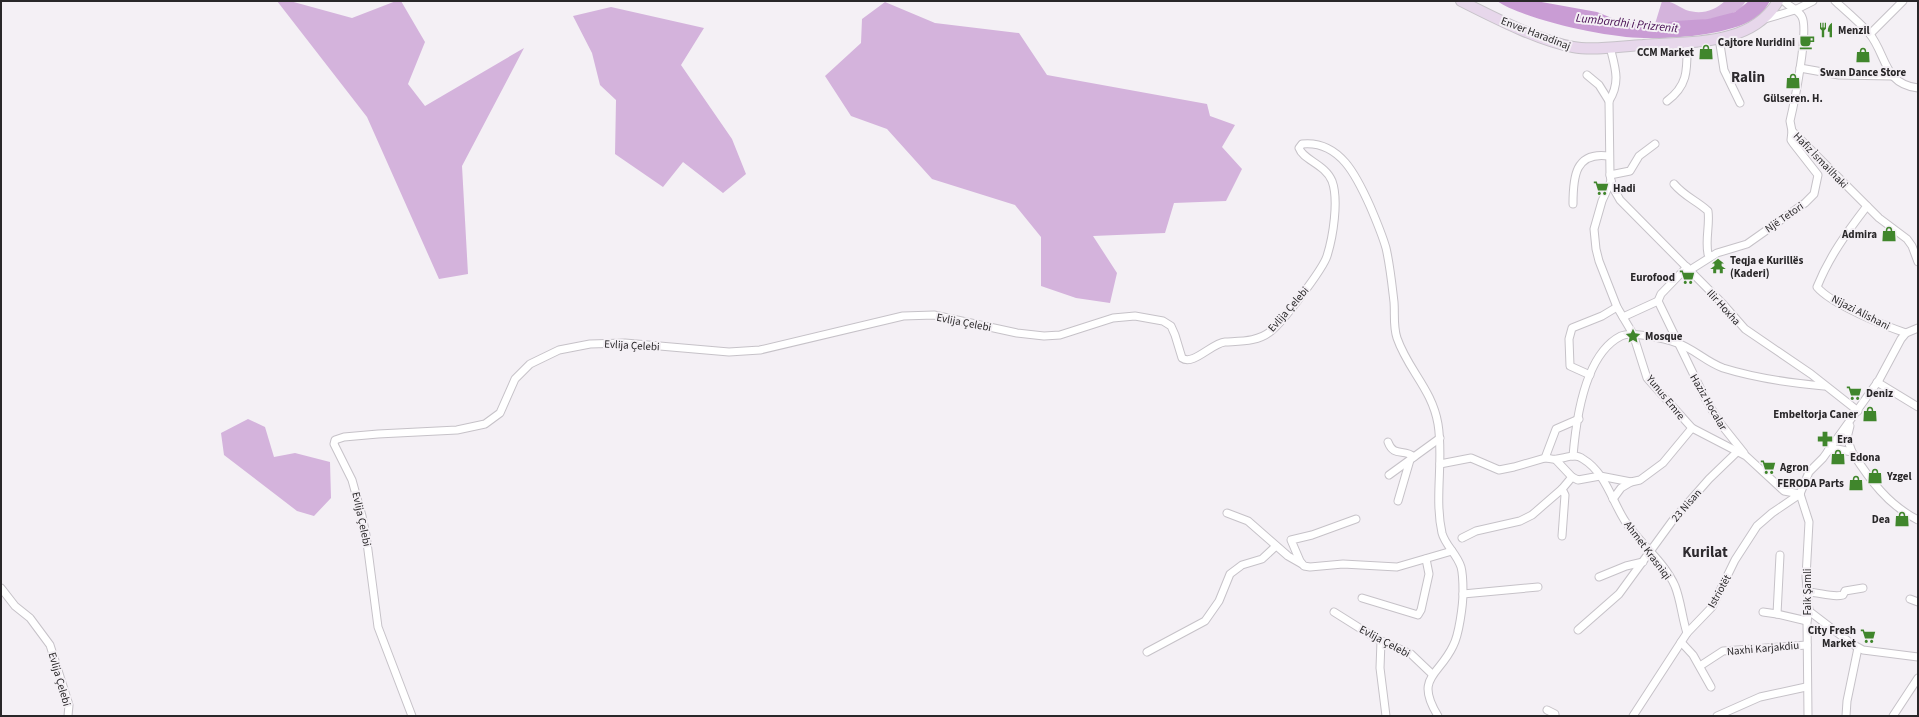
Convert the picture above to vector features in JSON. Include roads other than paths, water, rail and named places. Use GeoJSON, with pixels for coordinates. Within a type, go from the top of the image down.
{"type":"FeatureCollection","features":[{"type":"Feature","properties":{"kind":"main road","name":"Enver Haradinaj"},"geometry":{"type":"LineString","coordinates":[[1461,1],[1498,19],[1562,44],[1587,48],[1687,43],[1719,38],[1749,28],[1763,20],[1778,1]]}},
{"type":"Feature","properties":{"kind":"street"},"geometry":{"type":"LineString","coordinates":[[1784,1],[1795,10]]}},
{"type":"Feature","properties":{"kind":"street"},"geometry":{"type":"LineString","coordinates":[[1763,20],[1776,14],[1795,10],[1813,1]]}},
{"type":"Feature","properties":{"kind":"street"},"geometry":{"type":"LineString","coordinates":[[1835,1],[1870,34],[1891,76]]}},
{"type":"Feature","properties":{"kind":"street"},"geometry":{"type":"LineString","coordinates":[[1870,34],[1904,1]]}},
{"type":"Feature","properties":{"kind":"street","name":"Hafiz İsmai̇lhaki"},"geometry":{"type":"LineString","coordinates":[[1795,10],[1803,20],[1803,50],[1790,121],[1792,131],[1879,218],[1907,239],[1912,246],[1918,262]]}},
{"type":"Feature","properties":{"kind":"street"},"geometry":{"type":"LineString","coordinates":[[1719,38],[1724,70],[1740,103]]}},
{"type":"Feature","properties":{"kind":"street"},"geometry":{"type":"LineString","coordinates":[[1667,101],[1678,92],[1683,85],[1687,64],[1687,43]]}},
{"type":"Feature","properties":{"kind":"street","name":"Yunus Emre"},"geometry":{"type":"LineString","coordinates":[[1610,47],[1615,66],[1617,85],[1616,91],[1610,101],[1610,178],[1594,229],[1599,261],[1617,307],[1633,334],[1647,378],[1692,428],[1746,456],[1784,491],[1800,494]]}},
{"type":"Feature","properties":{"kind":"street"},"geometry":{"type":"LineString","coordinates":[[1800,68],[1839,75],[1891,76],[1911,87],[1918,88]]}},
{"type":"Feature","properties":{"kind":"street"},"geometry":{"type":"LineString","coordinates":[[1587,75],[1599,85],[1610,101]]}},
{"type":"Feature","properties":{"kind":"street","name":"Një Tetori"},"geometry":{"type":"LineString","coordinates":[[1658,301],[1661,294],[1688,269],[1711,256],[1747,244],[1805,203],[1814,194],[1818,175],[1791,140],[1792,131]]}},
{"type":"Feature","properties":{"kind":"street","name":"Evlija Çelebi"},"geometry":{"type":"LineString","coordinates":[[412,716],[378,627],[364,521],[355,486],[334,444],[335,440],[344,437],[457,430],[485,424],[500,413],[516,379],[530,364],[559,350],[590,344],[625,343],[724,351],[760,350],[903,316],[934,315],[1018,333],[1054,336],[1076,331],[1113,318],[1135,316],[1163,321],[1171,326],[1182,358],[1187,360],[1192,359],[1219,343],[1253,339],[1271,331],[1317,274],[1326,257],[1332,233],[1335,194],[1332,181],[1324,170],[1301,153],[1299,148],[1302,144],[1328,148],[1342,158],[1353,171],[1363,191],[1386,248],[1394,303],[1396,335],[1402,351],[1428,392],[1435,407],[1440,438],[1439,471],[1442,534],[1461,567],[1463,594],[1454,645],[1445,660],[1432,674],[1411,654],[1382,641],[1334,612]]}},
{"type":"Feature","properties":{"kind":"street"},"geometry":{"type":"LineString","coordinates":[[1610,178],[1630,171],[1639,156],[1654,144]]}},
{"type":"Feature","properties":{"kind":"street"},"geometry":{"type":"LineString","coordinates":[[1573,204],[1576,171],[1581,162],[1590,156],[1609,156]]}},
{"type":"Feature","properties":{"kind":"street","name":"Ilir Hoxha"},"geometry":{"type":"LineString","coordinates":[[1610,178],[1620,200],[1745,329],[1811,374],[1824,386],[1858,411]]}},
{"type":"Feature","properties":{"kind":"street"},"geometry":{"type":"LineString","coordinates":[[1674,184],[1682,194],[1699,203],[1708,211],[1709,220],[1706,244],[1708,254],[1711,256]]}},
{"type":"Feature","properties":{"kind":"street","name":"Nijazi Alishani"},"geometry":{"type":"LineString","coordinates":[[1800,494],[1809,472],[1828,451],[1858,411],[1906,333],[1847,307],[1817,287],[1836,248],[1867,206]]}},
{"type":"Feature","properties":{"kind":"street"},"geometry":{"type":"LineString","coordinates":[[1623,317],[1658,301]]}},
{"type":"Feature","properties":{"kind":"street","name":"Haziz Hocalar"},"geometry":{"type":"LineString","coordinates":[[1658,301],[1704,398],[1720,423],[1746,456]]}},
{"type":"Feature","properties":{"kind":"street"},"geometry":{"type":"LineString","coordinates":[[1590,375],[1570,366],[1570,339],[1572,328],[1602,316],[1617,307]]}},
{"type":"Feature","properties":{"kind":"street"},"geometry":{"type":"LineString","coordinates":[[1906,333],[1918,328]]}},
{"type":"Feature","properties":{"kind":"street"},"geometry":{"type":"LineString","coordinates":[[1440,464],[1471,458],[1499,470],[1545,458],[1556,460],[1573,456],[1579,415],[1592,367],[1609,344],[1622,335],[1633,334],[1678,343],[1722,368],[1782,382],[1824,386]]}},
{"type":"Feature","properties":{"kind":"street"},"geometry":{"type":"LineString","coordinates":[[1877,382],[1918,407]]}},
{"type":"Feature","properties":{"kind":"street"},"geometry":{"type":"LineString","coordinates":[[1545,458],[1556,429],[1579,415]]}},
{"type":"Feature","properties":{"kind":"street"},"geometry":{"type":"LineString","coordinates":[[1851,420],[1847,438],[1852,452],[1882,494],[1901,510],[1918,520]]}},
{"type":"Feature","properties":{"kind":"street"},"geometry":{"type":"LineString","coordinates":[[1613,499],[1621,488],[1631,482],[1640,480],[1663,463],[1692,428]]}},
{"type":"Feature","properties":{"kind":"street"},"geometry":{"type":"LineString","coordinates":[[1389,475],[1440,438]]}},
{"type":"Feature","properties":{"kind":"street"},"geometry":{"type":"LineString","coordinates":[[1388,442],[1390,448],[1395,452],[1409,453],[1412,459],[1398,501]]}},
{"type":"Feature","properties":{"kind":"street"},"geometry":{"type":"LineString","coordinates":[[1828,451],[1837,449],[1852,452]]}},
{"type":"Feature","properties":{"kind":"street","name":"23 Nisan"},"geometry":{"type":"LineString","coordinates":[[1578,630],[1619,594],[1673,520],[1709,479],[1737,452]]}},
{"type":"Feature","properties":{"kind":"street","name":"Ahmet Krasniqi"},"geometry":{"type":"LineString","coordinates":[[1573,456],[1583,458],[1600,476],[1635,536],[1657,560],[1675,586],[1687,634]]}},
{"type":"Feature","properties":{"kind":"street"},"geometry":{"type":"LineString","coordinates":[[1556,460],[1572,477],[1578,480],[1600,476],[1631,482]]}},
{"type":"Feature","properties":{"kind":"street"},"geometry":{"type":"LineString","coordinates":[[1462,538],[1476,531],[1520,521],[1532,516],[1572,477]]}},
{"type":"Feature","properties":{"kind":"street"},"geometry":{"type":"LineString","coordinates":[[1562,488],[1565,495],[1562,536]]}},
{"type":"Feature","properties":{"kind":"street","name":"Faik Şamli"},"geometry":{"type":"LineString","coordinates":[[1800,494],[1810,522],[1807,592],[1809,611],[1806,644],[1808,716]]}},
{"type":"Feature","properties":{"kind":"street","name":"Istriotët"},"geometry":{"type":"LineString","coordinates":[[1633,716],[1681,642],[1712,607],[1735,560],[1757,526],[1772,513],[1800,494]]}},
{"type":"Feature","properties":{"kind":"street"},"geometry":{"type":"LineString","coordinates":[[1227,513],[1248,521],[1288,556],[1304,566],[1364,564],[1373,567],[1397,567],[1452,551]]}},
{"type":"Feature","properties":{"kind":"street"},"geometry":{"type":"LineString","coordinates":[[1304,566],[1291,540],[1356,519]]}},
{"type":"Feature","properties":{"kind":"street"},"geometry":{"type":"LineString","coordinates":[[1147,652],[1205,621],[1219,601],[1227,578],[1230,574],[1242,565],[1262,559],[1276,546]]}},
{"type":"Feature","properties":{"kind":"street"},"geometry":{"type":"LineString","coordinates":[[1777,614],[1780,555]]}},
{"type":"Feature","properties":{"kind":"street"},"geometry":{"type":"LineString","coordinates":[[1362,598],[1418,615],[1421,610],[1429,574],[1426,559]]}},
{"type":"Feature","properties":{"kind":"street"},"geometry":{"type":"LineString","coordinates":[[1599,577],[1626,566],[1643,562]]}},
{"type":"Feature","properties":{"kind":"street"},"geometry":{"type":"LineString","coordinates":[[1463,594],[1538,587]]}},
{"type":"Feature","properties":{"kind":"street","name":"Evlija Çelebi"},"geometry":{"type":"LineString","coordinates":[[1,588],[14,606],[30,618],[50,645],[69,706],[68,716]]}},
{"type":"Feature","properties":{"kind":"street"},"geometry":{"type":"LineString","coordinates":[[1807,592],[1818,592],[1836,598],[1843,595],[1845,591],[1863,588]]}},
{"type":"Feature","properties":{"kind":"street"},"geometry":{"type":"LineString","coordinates":[[1910,599],[1918,602]]}},
{"type":"Feature","properties":{"kind":"street"},"geometry":{"type":"LineString","coordinates":[[1809,611],[1858,648],[1863,650],[1918,657]]}},
{"type":"Feature","properties":{"kind":"street"},"geometry":{"type":"LineString","coordinates":[[1763,612],[1807,621]]}},
{"type":"Feature","properties":{"kind":"street"},"geometry":{"type":"LineString","coordinates":[[1382,641],[1380,668],[1386,716]]}},
{"type":"Feature","properties":{"kind":"street"},"geometry":{"type":"LineString","coordinates":[[1681,642],[1690,651],[1712,687]]}},
{"type":"Feature","properties":{"kind":"street","name":"Naxhi Karjakdiu"},"geometry":{"type":"LineString","coordinates":[[1700,666],[1723,651],[1806,644]]}},
{"type":"Feature","properties":{"kind":"street"},"geometry":{"type":"LineString","coordinates":[[1846,716],[1847,701],[1858,648]]}},
{"type":"Feature","properties":{"kind":"street"},"geometry":{"type":"LineString","coordinates":[[1432,674],[1428,688],[1431,701],[1438,716]]}},
{"type":"Feature","properties":{"kind":"street"},"geometry":{"type":"LineString","coordinates":[[1893,716],[1918,678]]}},
{"type":"Feature","properties":{"kind":"street"},"geometry":{"type":"LineString","coordinates":[[1717,716],[1760,697],[1806,687]]}},
{"type":"Feature","properties":{"kind":"street"},"geometry":{"type":"LineString","coordinates":[[1547,710],[1555,714],[1555,716]]}},
{"type":"Feature","properties":{"kind":"place","name":"Menzil"},"geometry":{"type":"Point","coordinates":[1826,30]}},
{"type":"Feature","properties":{"kind":"place","name":"Cajtore Nuridini"},"geometry":{"type":"Point","coordinates":[1807,42]}},
{"type":"Feature","properties":{"kind":"place","name":"CCM Market"},"geometry":{"type":"Point","coordinates":[1706,52]}},
{"type":"Feature","properties":{"kind":"place","name":"Swan Dance Store"},"geometry":{"type":"Point","coordinates":[1863,55]}},
{"type":"Feature","properties":{"kind":"place","name":"Gülseren. H."},"geometry":{"type":"Point","coordinates":[1793,81]}},
{"type":"Feature","properties":{"kind":"place","name":"Hadi"},"geometry":{"type":"Point","coordinates":[1601,188]}},
{"type":"Feature","properties":{"kind":"place","name":"Admira"},"geometry":{"type":"Point","coordinates":[1889,234]}},
{"type":"Feature","properties":{"kind":"place","name":"Teqja e Kurillës (Kaderi)"},"geometry":{"type":"Point","coordinates":[1718,266]}},
{"type":"Feature","properties":{"kind":"place","name":"Eurofood"},"geometry":{"type":"Point","coordinates":[1687,277]}},
{"type":"Feature","properties":{"kind":"place","name":"Mosque"},"geometry":{"type":"Point","coordinates":[1633,336]}},
{"type":"Feature","properties":{"kind":"place","name":"Deniz"},"geometry":{"type":"Point","coordinates":[1854,393]}},
{"type":"Feature","properties":{"kind":"place","name":"Embeltorja Caner"},"geometry":{"type":"Point","coordinates":[1870,414]}},
{"type":"Feature","properties":{"kind":"place","name":"Era"},"geometry":{"type":"Point","coordinates":[1825,439]}},
{"type":"Feature","properties":{"kind":"place","name":"Edona"},"geometry":{"type":"Point","coordinates":[1838,457]}},
{"type":"Feature","properties":{"kind":"place","name":"Agron"},"geometry":{"type":"Point","coordinates":[1768,467]}},
{"type":"Feature","properties":{"kind":"place","name":"Yzgel"},"geometry":{"type":"Point","coordinates":[1875,476]}},
{"type":"Feature","properties":{"kind":"place","name":"FERODA Parts"},"geometry":{"type":"Point","coordinates":[1856,483]}},
{"type":"Feature","properties":{"kind":"place","name":"Dea"},"geometry":{"type":"Point","coordinates":[1902,519]}},
{"type":"Feature","properties":{"kind":"place","name":"City Fresh Market"},"geometry":{"type":"Point","coordinates":[1868,636]}},
{"type":"Feature","properties":{"kind":"district","name":"Ralin"},"geometry":{"type":"Point","coordinates":[1748,77]}},
{"type":"Feature","properties":{"kind":"district","name":"Kurilat"},"geometry":{"type":"Point","coordinates":[1705,552]}},
{"type":"Feature","properties":{"kind":"water label","name":"Lumbardhi i Prizrenit"},"geometry":{"type":"Point","coordinates":[1627,23]}}]}
